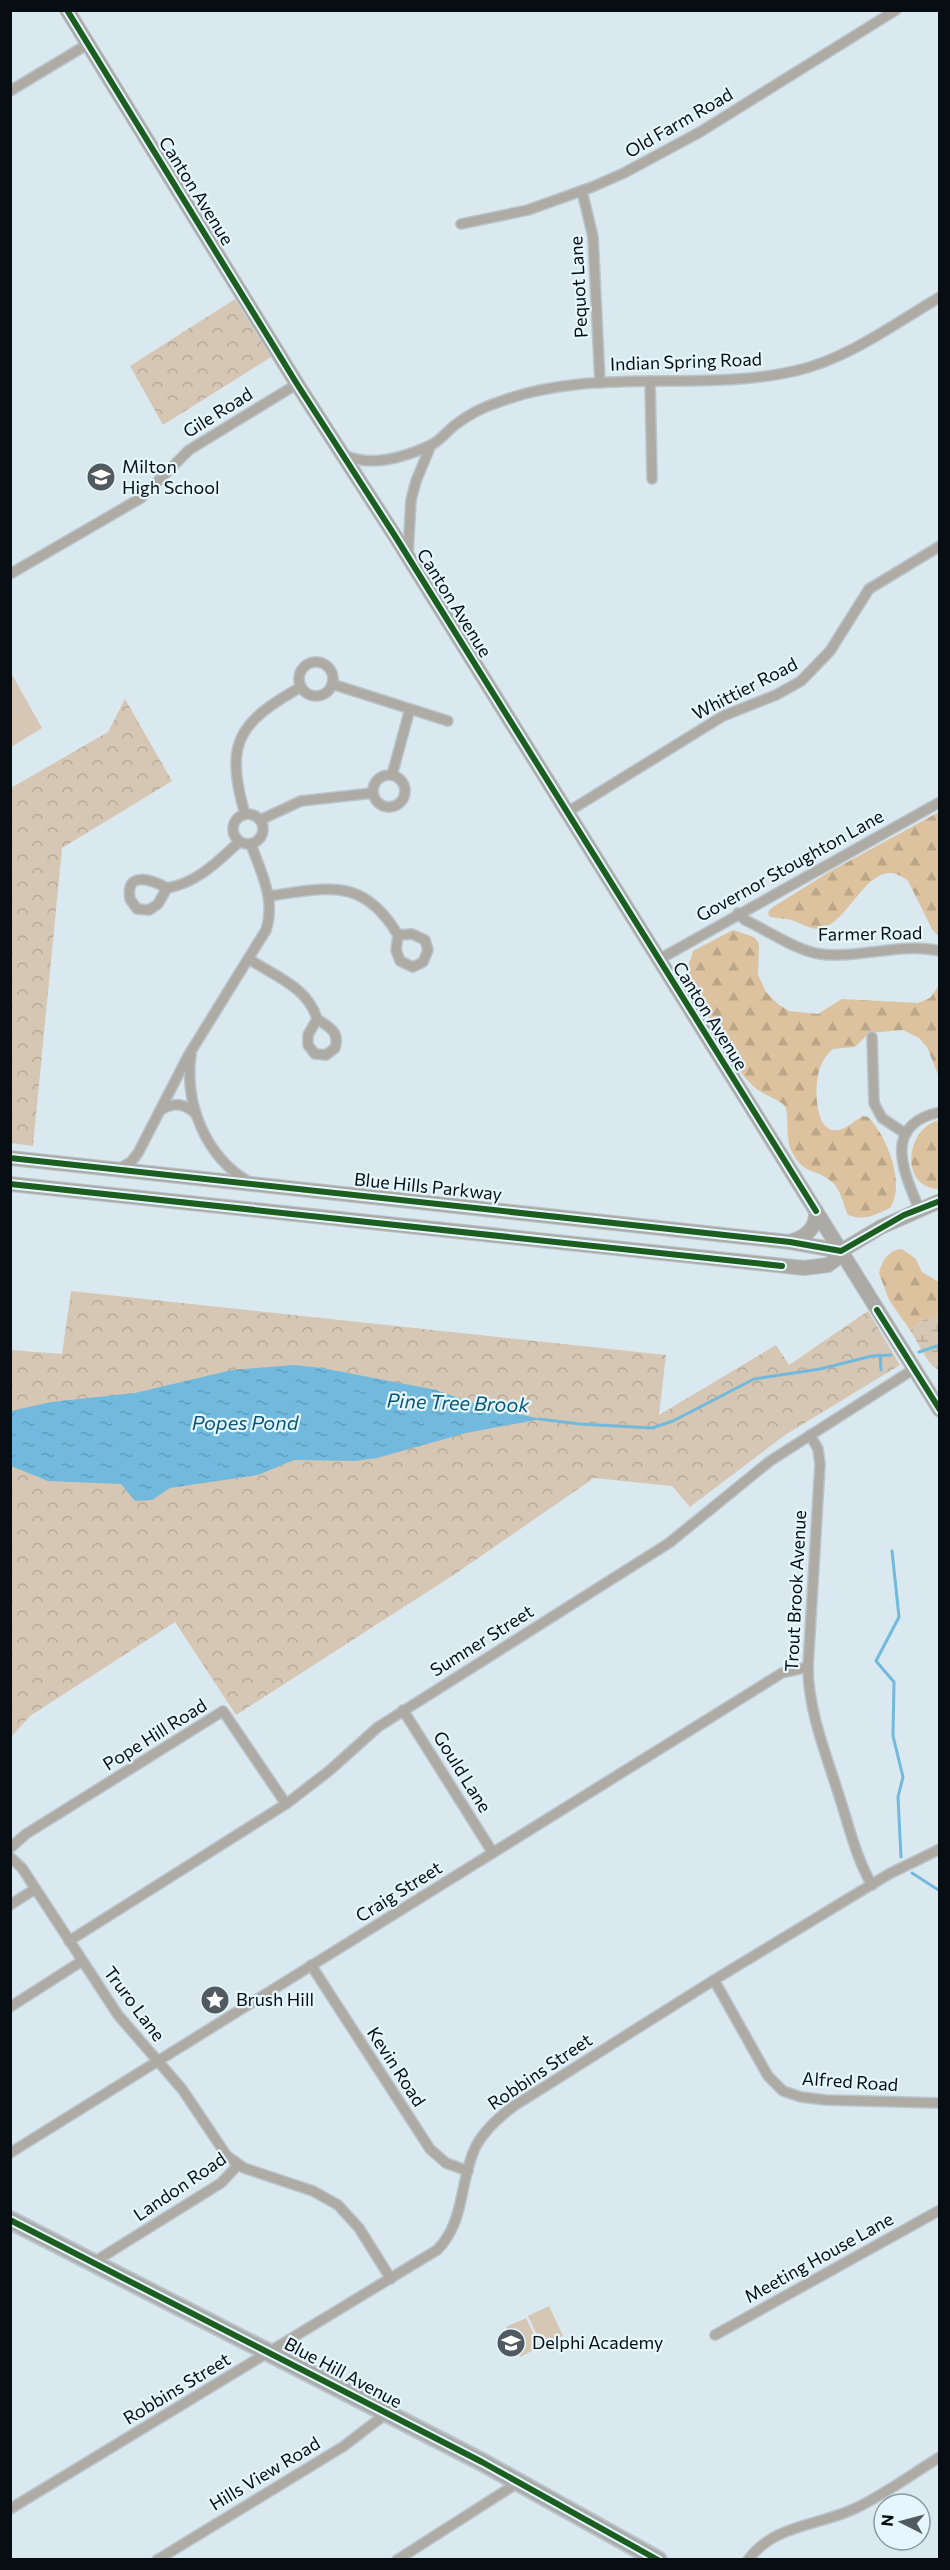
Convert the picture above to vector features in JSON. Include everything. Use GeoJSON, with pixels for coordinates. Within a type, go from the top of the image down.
{"type":"FeatureCollection","features":[{"type":"Feature","properties":{"kind":"highway","name":"Blue Hill Avenue"},"geometry":{"type":"LineString","coordinates":[[10,2220],[271,2352],[519,2482],[658,2559]]}},
{"type":"Feature","properties":{"kind":"main road","name":"Canton Avenue"},"geometry":{"type":"LineString","coordinates":[[67,10],[297,384],[408,556],[939,1410]]}},
{"type":"Feature","properties":{"kind":"main road","name":"Blue Hills Parkway"},"geometry":{"type":"LineString","coordinates":[[10,1158],[790,1242],[841,1251]]}},
{"type":"Feature","properties":{"kind":"main road"},"geometry":{"type":"LineString","coordinates":[[10,1184],[795,1268],[828,1265],[841,1251],[919,1209],[939,1201]]}},
{"type":"Feature","properties":{"kind":"main road"},"geometry":{"type":"LineString","coordinates":[[335,1217],[337,1192]]}},
{"type":"Feature","properties":{"kind":"main road"},"geometry":{"type":"LineString","coordinates":[[790,1242],[811,1230],[816,1211]]}},
{"type":"Feature","properties":{"kind":"main road"},"geometry":{"type":"LineString","coordinates":[[790,1242],[798,1246],[802,1252],[802,1260],[795,1268]]}},
{"type":"Feature","properties":{"kind":"street","name":"Old Farm Road"},"geometry":{"type":"LineString","coordinates":[[461,224],[517,213],[582,191],[678,145],[896,10]]}},
{"type":"Feature","properties":{"kind":"street"},"geometry":{"type":"LineString","coordinates":[[10,90],[88,44]]}},
{"type":"Feature","properties":{"kind":"street","name":"Pequot Lane"},"geometry":{"type":"LineString","coordinates":[[582,191],[593,237],[600,383]]}},
{"type":"Feature","properties":{"kind":"street","name":"Indian Spring Road"},"geometry":{"type":"LineString","coordinates":[[344,455],[363,460],[386,460],[431,445],[462,420],[500,401],[549,387],[763,376],[807,368],[847,352],[939,297]]}},
{"type":"Feature","properties":{"kind":"street"},"geometry":{"type":"LineString","coordinates":[[650,381],[652,478]]}},
{"type":"Feature","properties":{"kind":"street","name":"Gile Road"},"geometry":{"type":"LineString","coordinates":[[10,574],[141,498],[189,450],[297,384]]}},
{"type":"Feature","properties":{"kind":"street","name":"Indian Spring Road"},"geometry":{"type":"LineString","coordinates":[[408,556],[411,500],[419,471],[431,445]]}},
{"type":"Feature","properties":{"kind":"street","name":"Whittier Road"},"geometry":{"type":"LineString","coordinates":[[566,813],[723,716],[776,695],[801,681],[830,651],[869,590],[939,546]]}},
{"type":"Feature","properties":{"kind":"street"},"geometry":{"type":"LineString","coordinates":[[314,662],[322,663],[329,668],[332,684],[325,693],[317,696],[308,694],[301,687],[299,678],[302,670],[314,662]]}},
{"type":"Feature","properties":{"kind":"street"},"geometry":{"type":"LineString","coordinates":[[332,684],[448,721]]}},
{"type":"Feature","properties":{"kind":"street"},"geometry":{"type":"LineString","coordinates":[[244,814],[236,767],[240,740],[247,727],[261,712],[301,687]]}},
{"type":"Feature","properties":{"kind":"street"},"geometry":{"type":"LineString","coordinates":[[392,776],[410,709]]}},
{"type":"Feature","properties":{"kind":"street"},"geometry":{"type":"LineString","coordinates":[[384,776],[392,776],[399,779],[404,788],[404,796],[400,803],[392,807],[384,807],[376,801],[373,793],[377,780],[384,776]]}},
{"type":"Feature","properties":{"kind":"street"},"geometry":{"type":"LineString","coordinates":[[260,820],[301,801],[373,793]]}},
{"type":"Feature","properties":{"kind":"street","name":"Governor Stoughton Lane"},"geometry":{"type":"LineString","coordinates":[[658,960],[939,802]]}},
{"type":"Feature","properties":{"kind":"street"},"geometry":{"type":"LineString","coordinates":[[244,814],[253,814],[260,820],[261,833],[256,842],[251,844],[239,842],[234,834],[239,818],[244,814]]}},
{"type":"Feature","properties":{"kind":"street"},"geometry":{"type":"LineString","coordinates":[[167,888],[187,883],[201,875],[239,842]]}},
{"type":"Feature","properties":{"kind":"street"},"geometry":{"type":"LineString","coordinates":[[119,1169],[131,1162],[138,1153],[193,1047],[263,937],[268,923],[269,896],[251,844]]}},
{"type":"Feature","properties":{"kind":"street"},"geometry":{"type":"LineString","coordinates":[[269,896],[324,888],[342,889],[360,895],[376,906],[398,935]]}},
{"type":"Feature","properties":{"kind":"street","name":"Farmer Road"},"geometry":{"type":"LineString","coordinates":[[738,913],[745,920],[815,953],[835,954],[921,948],[939,951]]}},
{"type":"Feature","properties":{"kind":"street"},"geometry":{"type":"LineString","coordinates":[[249,959],[303,994],[311,1003],[317,1019]]}},
{"type":"Feature","properties":{"kind":"street"},"geometry":{"type":"LineString","coordinates":[[872,1037],[874,1103],[885,1121],[906,1134]]}},
{"type":"Feature","properties":{"kind":"street"},"geometry":{"type":"LineString","coordinates":[[193,1047],[190,1080],[196,1114],[206,1137],[220,1158],[236,1173],[252,1183]]}},
{"type":"Feature","properties":{"kind":"street"},"geometry":{"type":"LineString","coordinates":[[160,1111],[176,1104],[184,1105],[196,1114]]}},
{"type":"Feature","properties":{"kind":"street"},"geometry":{"type":"LineString","coordinates":[[919,1209],[901,1163],[900,1151],[906,1134],[925,1117],[939,1112]]}},
{"type":"Feature","properties":{"kind":"street","name":"Sumner Street"},"geometry":{"type":"LineString","coordinates":[[69,1941],[286,1804],[329,1771],[371,1732],[669,1543],[749,1477],[914,1370]]}},
{"type":"Feature","properties":{"kind":"street","name":"Trout Brook Avenue"},"geometry":{"type":"LineString","coordinates":[[810,1436],[818,1449],[820,1471],[808,1667],[809,1689],[861,1864],[872,1885]]}},
{"type":"Feature","properties":{"kind":"street","name":"Craig Street"},"geometry":{"type":"LineString","coordinates":[[10,2153],[782,1673],[808,1667]]}},
{"type":"Feature","properties":{"kind":"street","name":"Gould Lane"},"geometry":{"type":"LineString","coordinates":[[403,1710],[493,1852]]}},
{"type":"Feature","properties":{"kind":"street","name":"Pope Hill Road"},"geometry":{"type":"LineString","coordinates":[[10,1848],[26,1834],[223,1711],[286,1804]]}},
{"type":"Feature","properties":{"kind":"street","name":"Robbins Street"},"geometry":{"type":"LineString","coordinates":[[10,2509],[430,2256],[443,2244],[460,2211],[468,2171],[480,2138],[507,2111],[714,1980],[910,1862],[939,1849]]}},
{"type":"Feature","properties":{"kind":"street","name":"Truro Lane"},"geometry":{"type":"LineString","coordinates":[[10,1857],[22,1868],[117,2015],[182,2089],[224,2151],[238,2165]]}},
{"type":"Feature","properties":{"kind":"street"},"geometry":{"type":"LineString","coordinates":[[10,1905],[35,1889]]}},
{"type":"Feature","properties":{"kind":"street"},"geometry":{"type":"LineString","coordinates":[[10,2007],[82,1961]]}},
{"type":"Feature","properties":{"kind":"street","name":"Kevin Road"},"geometry":{"type":"LineString","coordinates":[[310,1965],[430,2149],[446,2163],[468,2171]]}},
{"type":"Feature","properties":{"kind":"street","name":"Alfred Road"},"geometry":{"type":"LineString","coordinates":[[714,1980],[768,2076],[783,2091],[794,2096],[826,2100],[939,2103]]}},
{"type":"Feature","properties":{"kind":"street","name":"Landon Road"},"geometry":{"type":"LineString","coordinates":[[94,2262],[221,2183],[238,2165],[322,2195],[338,2205],[365,2237],[391,2279]]}},
{"type":"Feature","properties":{"kind":"street","name":"Meeting House Lane"},"geometry":{"type":"LineString","coordinates":[[715,2335],[939,2210]]}},
{"type":"Feature","properties":{"kind":"street","name":"Hills View Road"},"geometry":{"type":"LineString","coordinates":[[158,2559],[344,2446],[387,2413]]}},
{"type":"Feature","properties":{"kind":"street"},"geometry":{"type":"LineString","coordinates":[[748,2559],[763,2543],[777,2534],[858,2507],[939,2457]]}},
{"type":"Feature","properties":{"kind":"street"},"geometry":{"type":"LineString","coordinates":[[397,2559],[519,2482]]}},
{"type":"Feature","properties":{"kind":"green space"},"geometry":{"type":"Polygon","coordinates":[[[235,299],[271,357],[163,425],[130,366],[235,299]]]}},
{"type":"Feature","properties":{"kind":"green space"},"geometry":{"type":"Polygon","coordinates":[[[11,673],[42,728],[10,747],[11,673]]]}},
{"type":"Feature","properties":{"kind":"green space"},"geometry":{"type":"Polygon","coordinates":[[[125,699],[172,781],[62,848],[33,1146],[11,1143],[11,788],[108,732],[125,699]]]}},
{"type":"Feature","properties":{"kind":"green space"},"geometry":{"type":"Polygon","coordinates":[[[939,812],[939,937],[932,929],[908,881],[895,874],[884,874],[873,880],[834,922],[823,928],[814,929],[792,920],[769,916],[768,912],[773,907],[829,872],[939,812]]]}},
{"type":"Feature","properties":{"kind":"green space"},"geometry":{"type":"Polygon","coordinates":[[[733,930],[754,937],[759,943],[758,975],[766,992],[789,1011],[818,1014],[842,999],[918,1003],[930,998],[938,987],[939,977],[939,1077],[927,1047],[919,1038],[903,1030],[869,1033],[855,1047],[833,1049],[824,1060],[818,1075],[818,1106],[824,1124],[830,1129],[839,1130],[863,1116],[868,1117],[882,1136],[895,1174],[896,1186],[890,1208],[865,1217],[848,1215],[835,1185],[826,1177],[800,1164],[789,1145],[786,1108],[756,1089],[741,1072],[711,1019],[690,991],[686,975],[693,951],[733,930]]]}},
{"type":"Feature","properties":{"kind":"green space"},"geometry":{"type":"Polygon","coordinates":[[[939,1120],[939,1189],[926,1186],[917,1179],[912,1169],[911,1158],[919,1134],[939,1120]]]}},
{"type":"Feature","properties":{"kind":"green space"},"geometry":{"type":"Polygon","coordinates":[[[902,1249],[916,1259],[922,1272],[939,1282],[939,1317],[922,1320],[910,1330],[889,1300],[879,1273],[886,1257],[893,1251],[902,1249]]]}},
{"type":"Feature","properties":{"kind":"green space"},"geometry":{"type":"Polygon","coordinates":[[[71,1291],[666,1355],[659,1415],[776,1345],[789,1365],[868,1311],[900,1365],[785,1435],[690,1507],[672,1486],[594,1478],[455,1574],[236,1715],[175,1622],[30,1716],[11,1737],[11,1350],[62,1354],[71,1291]]]}},
{"type":"Feature","properties":{"kind":"green space"},"geometry":{"type":"Polygon","coordinates":[[[940,1317],[939,1370],[927,1359],[910,1330],[922,1320],[940,1317]]]}},
{"type":"Feature","properties":{"kind":"green space"},"geometry":{"type":"Polygon","coordinates":[[[549,2306],[563,2336],[542,2345],[528,2316],[549,2306]]]}},
{"type":"Feature","properties":{"kind":"green space"},"geometry":{"type":"Polygon","coordinates":[[[526,2318],[540,2347],[520,2357],[506,2327],[526,2318]]]}},
{"type":"Feature","properties":{"kind":"water","name":"Popes Pond"},"geometry":{"type":"Polygon","coordinates":[[[294,1365],[322,1368],[436,1390],[482,1406],[541,1419],[466,1433],[377,1458],[355,1461],[294,1460],[258,1475],[170,1488],[152,1500],[135,1501],[121,1484],[48,1481],[11,1466],[11,1411],[51,1402],[135,1393],[232,1370],[294,1365]]]}},
{"type":"Feature","properties":{"kind":"waterway","name":"Pine Tree Brook"},"geometry":{"type":"LineString","coordinates":[[919,1352],[940,1345]]}},
{"type":"Feature","properties":{"kind":"waterway"},"geometry":{"type":"LineString","coordinates":[[880,1355],[881,1370]]}},
{"type":"Feature","properties":{"kind":"waterway","name":"Pine Tree Brook"},"geometry":{"type":"LineString","coordinates":[[539,1419],[652,1428],[673,1421],[754,1379],[820,1369],[872,1356],[891,1355]]}},
{"type":"Feature","properties":{"kind":"waterway"},"geometry":{"type":"LineString","coordinates":[[892,1551],[899,1617],[876,1661],[894,1682],[893,1736],[903,1777],[898,1797],[901,1857]]}},
{"type":"Feature","properties":{"kind":"waterway"},"geometry":{"type":"LineString","coordinates":[[912,1873],[940,1891]]}},
{"type":"Feature","properties":{"kind":"cycle path"},"geometry":{"type":"LineString","coordinates":[[67,10],[297,384],[395,536],[816,1211]]}},
{"type":"Feature","properties":{"kind":"cycle path"},"geometry":{"type":"LineString","coordinates":[[10,1158],[790,1242],[841,1251],[904,1215],[940,1201]]}},
{"type":"Feature","properties":{"kind":"cycle path"},"geometry":{"type":"LineString","coordinates":[[10,1184],[782,1266]]}},
{"type":"Feature","properties":{"kind":"cycle path"},"geometry":{"type":"LineString","coordinates":[[877,1310],[940,1410]]}},
{"type":"Feature","properties":{"kind":"cycle path"},"geometry":{"type":"LineString","coordinates":[[10,2220],[482,2462],[658,2560]]}},
{"type":"Feature","properties":{"kind":"place","name":"Milton High School"},"geometry":{"type":"Point","coordinates":[101,477]}},
{"type":"Feature","properties":{"kind":"place","name":"Brush Hill"},"geometry":{"type":"Point","coordinates":[215,2000]}},
{"type":"Feature","properties":{"kind":"place","name":"Delphi Academy"},"geometry":{"type":"Point","coordinates":[511,2343]}}]}
